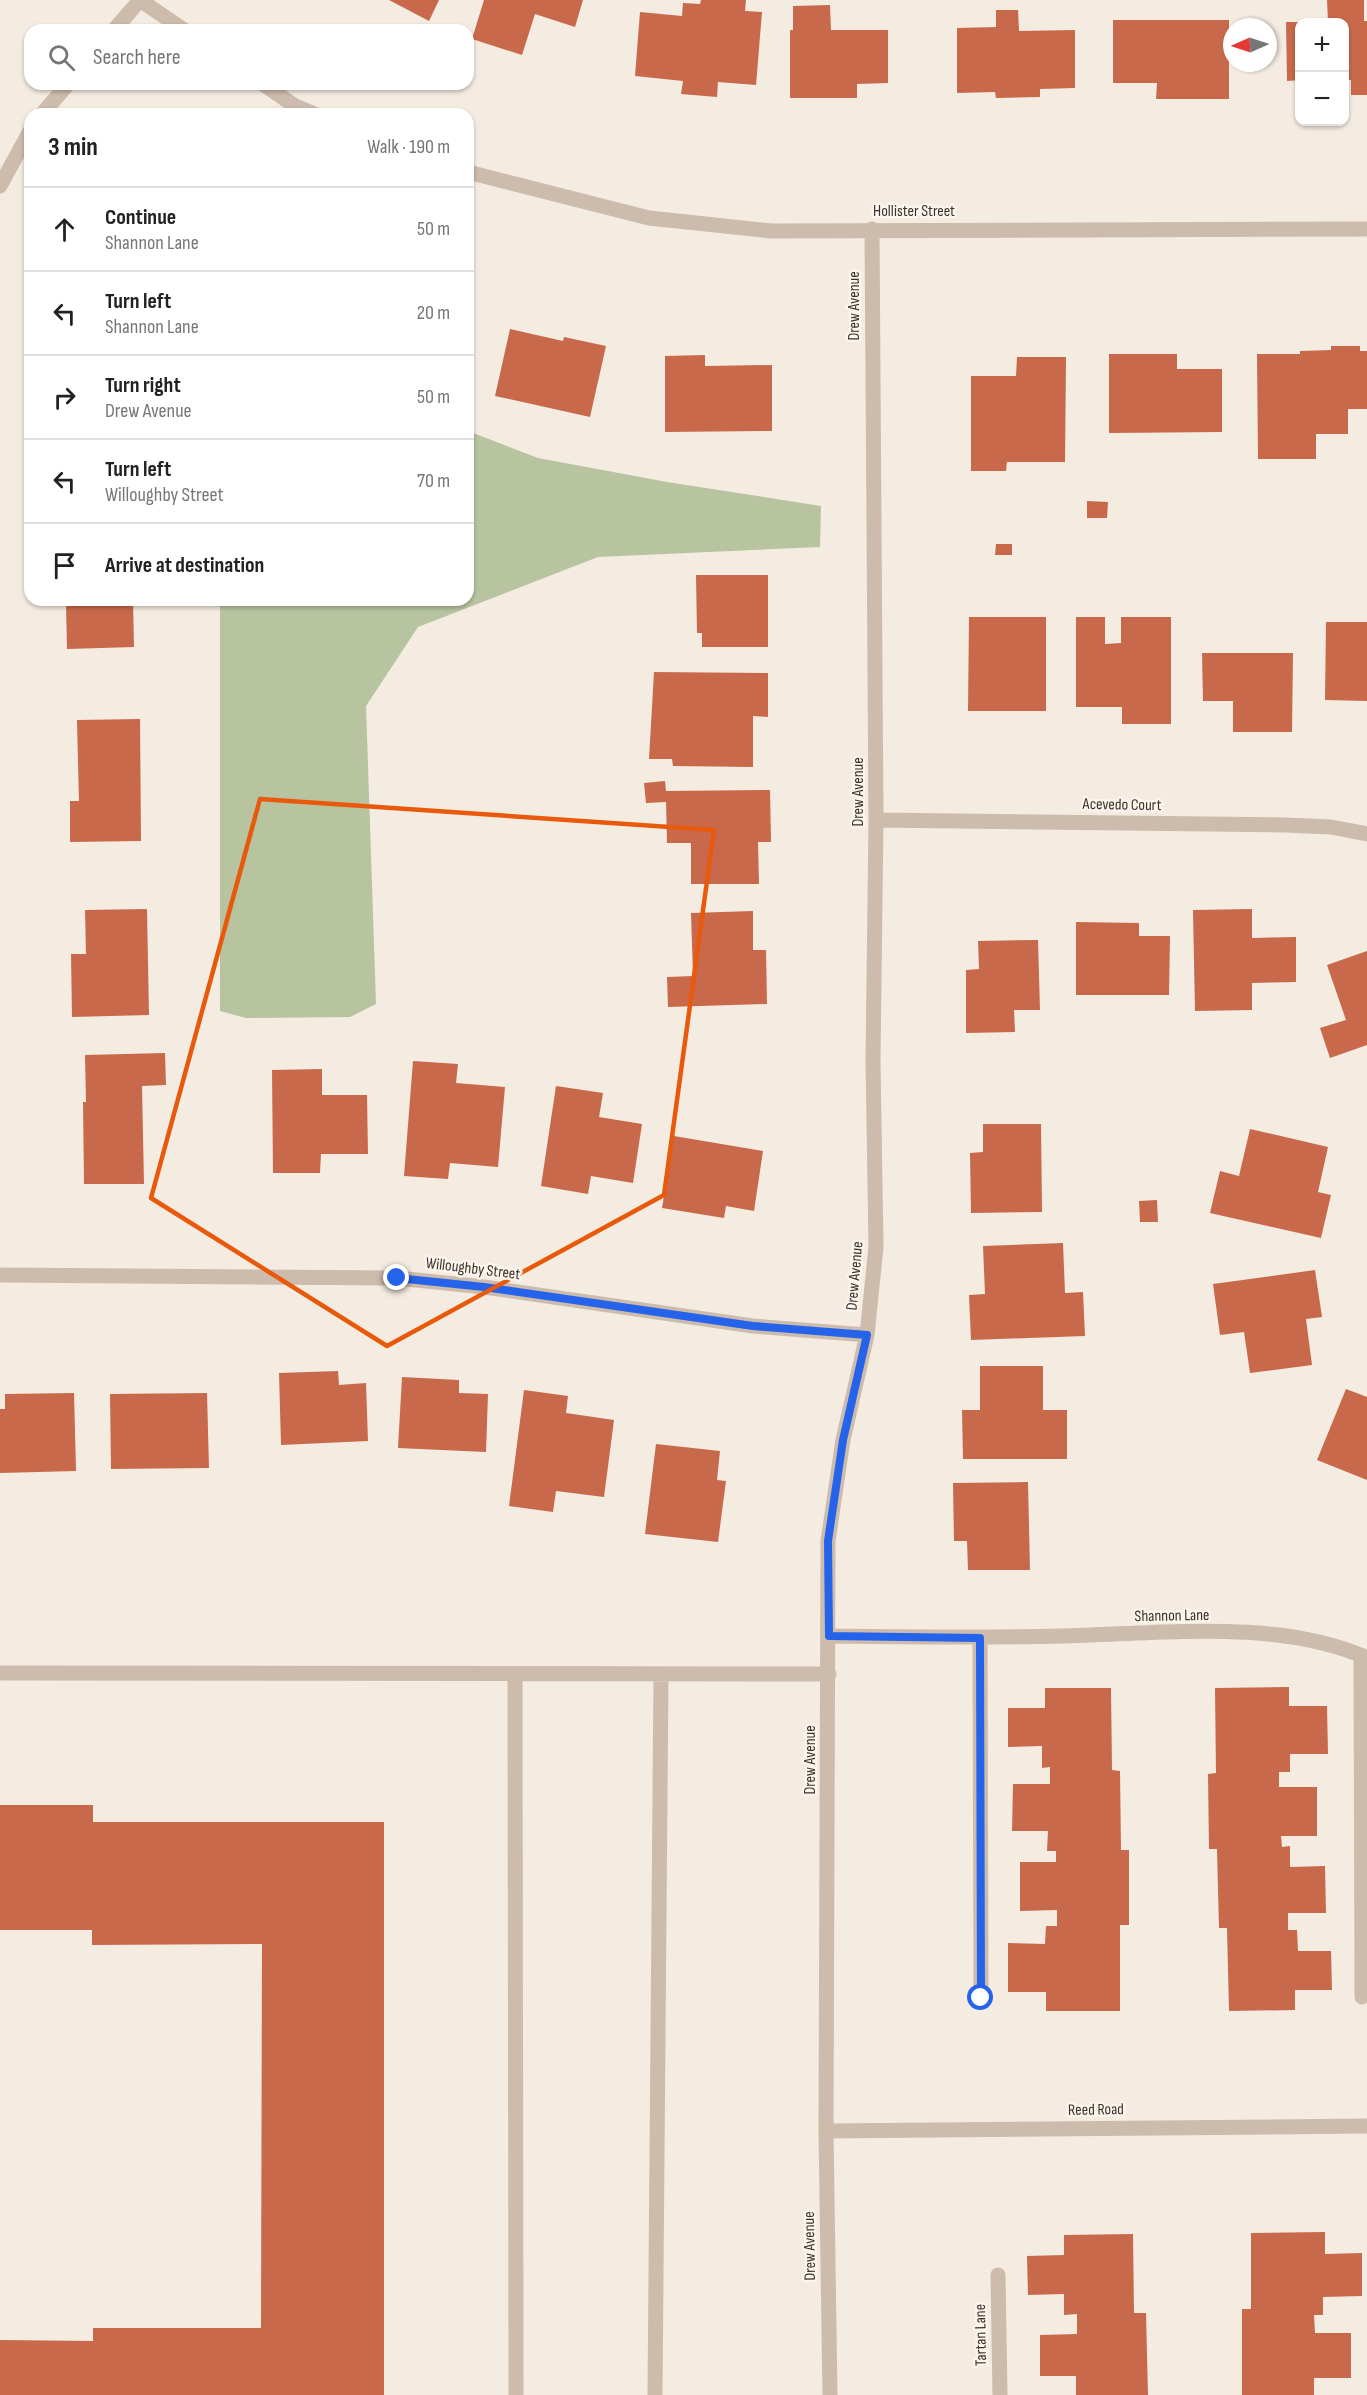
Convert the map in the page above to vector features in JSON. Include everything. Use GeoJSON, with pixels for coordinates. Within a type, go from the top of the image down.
{"type":"FeatureCollection","features":[{"type":"Feature","properties":{"kind":"street"},"geometry":{"type":"LineString","coordinates":[[119,24],[140,0],[175,24]]}},
{"type":"Feature","properties":{"kind":"street"},"geometry":{"type":"LineString","coordinates":[[47,108],[63,90]]}},
{"type":"Feature","properties":{"kind":"street"},"geometry":{"type":"LineString","coordinates":[[272,90],[300,108]]}},
{"type":"Feature","properties":{"kind":"street"},"geometry":{"type":"LineString","coordinates":[[0,186],[24,142]]}},
{"type":"Feature","properties":{"kind":"street","name":"Hollister Street"},"geometry":{"type":"LineString","coordinates":[[474,174],[649,218],[771,231],[1367,229]]}},
{"type":"Feature","properties":{"kind":"street","name":"Drew Avenue"},"geometry":{"type":"LineString","coordinates":[[830,2395],[826,2131],[828,1541],[843,1440],[867,1335],[876,1247],[873,1060],[876,820],[872,229]]}},
{"type":"Feature","properties":{"kind":"street","name":"Acevedo Court"},"geometry":{"type":"LineString","coordinates":[[876,820],[1285,825],[1331,827],[1367,834]]}},
{"type":"Feature","properties":{"kind":"street","name":"Willoughby Street"},"geometry":{"type":"LineString","coordinates":[[0,1275],[397,1278],[484,1287],[753,1326],[867,1335]]}},
{"type":"Feature","properties":{"kind":"street","name":"Shannon Lane"},"geometry":{"type":"LineString","coordinates":[[829,1636],[980,1638],[1235,1632],[1303,1639],[1364,1657],[1362,1997]]}},
{"type":"Feature","properties":{"kind":"street"},"geometry":{"type":"LineString","coordinates":[[980,1638],[981,1998]]}},
{"type":"Feature","properties":{"kind":"street"},"geometry":{"type":"LineString","coordinates":[[0,1673],[829,1674]]}},
{"type":"Feature","properties":{"kind":"street"},"geometry":{"type":"LineString","coordinates":[[515,1674],[516,2395]]}},
{"type":"Feature","properties":{"kind":"street"},"geometry":{"type":"LineString","coordinates":[[655,2395],[661,1674]]}},
{"type":"Feature","properties":{"kind":"street","name":"Reed Road"},"geometry":{"type":"LineString","coordinates":[[826,2131],[1367,2126]]}},
{"type":"Feature","properties":{"kind":"street","name":"Tartan Lane"},"geometry":{"type":"LineString","coordinates":[[998,2275],[1000,2395]]}},
{"type":"Feature","properties":{"kind":"highlighted area"},"geometry":{"type":"Polygon","coordinates":[[[260,799],[714,830],[664,1195],[387,1346],[151,1198],[260,799]]]}},
{"type":"Feature","properties":{"kind":"green space"},"geometry":{"type":"Polygon","coordinates":[[[474,433],[538,458],[667,482],[821,506],[820,547],[598,557],[474,605],[474,433]]]}},
{"type":"Feature","properties":{"kind":"green space"},"geometry":{"type":"Polygon","coordinates":[[[220,606],[472,606],[418,627],[366,706],[376,1004],[350,1017],[246,1018],[220,1011],[220,606]]]}},
{"type":"Feature","properties":{"kind":"building"},"geometry":{"type":"Polygon","coordinates":[[[389,0],[439,0],[429,21],[389,0]]]}},
{"type":"Feature","properties":{"kind":"building"},"geometry":{"type":"Polygon","coordinates":[[[484,0],[583,0],[575,27],[535,14],[522,55],[474,40],[484,0]]]}},
{"type":"Feature","properties":{"kind":"building"},"geometry":{"type":"Polygon","coordinates":[[[701,0],[746,0],[745,11],[762,12],[756,85],[718,82],[717,97],[681,94],[683,81],[635,76],[640,12],[682,16],[683,3],[700,4],[701,0]]]}},
{"type":"Feature","properties":{"kind":"building"},"geometry":{"type":"Polygon","coordinates":[[[1327,0],[1364,0],[1364,21],[1367,21],[1367,95],[1351,95],[1349,18],[1328,18],[1327,0]]]}},
{"type":"Feature","properties":{"kind":"building"},"geometry":{"type":"Polygon","coordinates":[[[830,5],[831,30],[888,30],[888,83],[857,84],[857,98],[790,98],[790,30],[793,30],[793,6],[830,5]]]}},
{"type":"Feature","properties":{"kind":"building"},"geometry":{"type":"Polygon","coordinates":[[[996,10],[1018,10],[1019,31],[1075,30],[1075,88],[1040,89],[1040,97],[996,98],[995,92],[957,93],[957,28],[996,27],[996,10]]]}},
{"type":"Feature","properties":{"kind":"building"},"geometry":{"type":"Polygon","coordinates":[[[1113,20],[1223,20],[1223,72],[1229,72],[1229,99],[1156,99],[1157,83],[1113,83],[1113,20]]]}},
{"type":"Feature","properties":{"kind":"building"},"geometry":{"type":"Polygon","coordinates":[[[1286,22],[1295,22],[1295,80],[1287,81],[1286,22]]]}},
{"type":"Feature","properties":{"kind":"building"},"geometry":{"type":"Polygon","coordinates":[[[510,329],[563,341],[564,337],[606,346],[590,417],[495,396],[510,329]]]}},
{"type":"Feature","properties":{"kind":"building"},"geometry":{"type":"Polygon","coordinates":[[[1331,346],[1360,346],[1360,351],[1367,351],[1367,409],[1348,409],[1348,434],[1316,434],[1316,459],[1258,459],[1257,354],[1300,354],[1300,351],[1331,350],[1331,346]]]}},
{"type":"Feature","properties":{"kind":"building"},"geometry":{"type":"Polygon","coordinates":[[[1109,354],[1177,354],[1177,369],[1222,369],[1222,432],[1109,433],[1109,354]]]}},
{"type":"Feature","properties":{"kind":"building"},"geometry":{"type":"Polygon","coordinates":[[[705,355],[705,366],[772,365],[772,431],[665,432],[665,356],[705,355]]]}},
{"type":"Feature","properties":{"kind":"building"},"geometry":{"type":"Polygon","coordinates":[[[1017,357],[1066,357],[1065,462],[1007,462],[1006,471],[971,471],[971,376],[1016,376],[1017,357]]]}},
{"type":"Feature","properties":{"kind":"building"},"geometry":{"type":"Polygon","coordinates":[[[1087,501],[1108,502],[1107,518],[1087,518],[1087,501]]]}},
{"type":"Feature","properties":{"kind":"building"},"geometry":{"type":"Polygon","coordinates":[[[996,544],[1012,544],[1012,555],[995,555],[996,544]]]}},
{"type":"Feature","properties":{"kind":"building"},"geometry":{"type":"Polygon","coordinates":[[[696,575],[768,575],[768,647],[702,647],[702,633],[697,633],[696,575]]]}},
{"type":"Feature","properties":{"kind":"building"},"geometry":{"type":"Polygon","coordinates":[[[66,606],[133,606],[134,647],[67,649],[66,606]]]}},
{"type":"Feature","properties":{"kind":"building"},"geometry":{"type":"Polygon","coordinates":[[[969,617],[1046,617],[1046,711],[968,711],[969,617]]]}},
{"type":"Feature","properties":{"kind":"building"},"geometry":{"type":"Polygon","coordinates":[[[1076,617],[1105,617],[1105,644],[1121,643],[1121,617],[1171,617],[1171,724],[1122,724],[1122,707],[1076,707],[1076,617]]]}},
{"type":"Feature","properties":{"kind":"building"},"geometry":{"type":"Polygon","coordinates":[[[1326,622],[1367,622],[1367,701],[1325,700],[1326,622]]]}},
{"type":"Feature","properties":{"kind":"building"},"geometry":{"type":"Polygon","coordinates":[[[1202,653],[1293,653],[1292,732],[1233,732],[1233,701],[1203,701],[1202,653]]]}},
{"type":"Feature","properties":{"kind":"building"},"geometry":{"type":"Polygon","coordinates":[[[654,672],[768,673],[768,717],[753,716],[753,767],[673,766],[672,759],[649,759],[654,672]]]}},
{"type":"Feature","properties":{"kind":"building"},"geometry":{"type":"Polygon","coordinates":[[[140,719],[141,841],[70,842],[70,801],[79,801],[77,720],[140,719]]]}},
{"type":"Feature","properties":{"kind":"building"},"geometry":{"type":"Polygon","coordinates":[[[665,781],[666,791],[770,790],[771,842],[758,842],[759,884],[691,884],[691,843],[667,843],[666,802],[646,803],[644,783],[665,781]]]}},
{"type":"Feature","properties":{"kind":"building"},"geometry":{"type":"Polygon","coordinates":[[[147,909],[149,1015],[72,1017],[71,954],[86,954],[85,910],[147,909]]]}},
{"type":"Feature","properties":{"kind":"building"},"geometry":{"type":"Polygon","coordinates":[[[1252,909],[1252,938],[1296,937],[1296,982],[1252,983],[1252,1010],[1195,1011],[1193,910],[1252,909]]]}},
{"type":"Feature","properties":{"kind":"building"},"geometry":{"type":"Polygon","coordinates":[[[753,911],[753,950],[766,950],[767,1004],[668,1007],[667,977],[693,976],[691,913],[753,911]]]}},
{"type":"Feature","properties":{"kind":"building"},"geometry":{"type":"Polygon","coordinates":[[[1076,922],[1139,923],[1139,936],[1170,936],[1169,995],[1076,995],[1076,922]]]}},
{"type":"Feature","properties":{"kind":"building"},"geometry":{"type":"Polygon","coordinates":[[[1038,940],[1040,1010],[1014,1010],[1015,1032],[966,1033],[966,970],[979,969],[978,941],[1038,940]]]}},
{"type":"Feature","properties":{"kind":"building"},"geometry":{"type":"Polygon","coordinates":[[[1367,951],[1367,1045],[1330,1058],[1320,1028],[1346,1020],[1327,965],[1367,951]]]}},
{"type":"Feature","properties":{"kind":"building"},"geometry":{"type":"Polygon","coordinates":[[[165,1053],[166,1085],[142,1086],[144,1184],[84,1184],[85,1055],[165,1053]]]}},
{"type":"Feature","properties":{"kind":"building"},"geometry":{"type":"Polygon","coordinates":[[[413,1061],[458,1064],[456,1083],[505,1087],[498,1167],[450,1163],[448,1179],[404,1176],[413,1061]]]}},
{"type":"Feature","properties":{"kind":"building"},"geometry":{"type":"Polygon","coordinates":[[[322,1069],[322,1095],[367,1095],[368,1154],[321,1154],[320,1173],[273,1173],[272,1070],[322,1069]]]}},
{"type":"Feature","properties":{"kind":"building"},"geometry":{"type":"Polygon","coordinates":[[[556,1086],[603,1093],[599,1117],[642,1124],[633,1183],[591,1176],[588,1194],[541,1186],[556,1086]]]}},
{"type":"Feature","properties":{"kind":"building"},"geometry":{"type":"Polygon","coordinates":[[[983,1124],[1041,1124],[1042,1212],[971,1213],[970,1153],[983,1152],[983,1124]]]}},
{"type":"Feature","properties":{"kind":"building"},"geometry":{"type":"Polygon","coordinates":[[[1250,1129],[1328,1147],[1318,1192],[1331,1195],[1321,1238],[1210,1213],[1220,1171],[1239,1176],[1250,1129]]]}},
{"type":"Feature","properties":{"kind":"building"},"geometry":{"type":"Polygon","coordinates":[[[674,1136],[763,1151],[754,1211],[726,1206],[724,1218],[662,1208],[674,1136]]]}},
{"type":"Feature","properties":{"kind":"building"},"geometry":{"type":"Polygon","coordinates":[[[1157,1200],[1158,1222],[1140,1222],[1139,1201],[1157,1200]]]}},
{"type":"Feature","properties":{"kind":"building"},"geometry":{"type":"Polygon","coordinates":[[[1063,1243],[1065,1293],[1083,1292],[1085,1336],[971,1340],[969,1295],[985,1294],[983,1246],[1063,1243]]]}},
{"type":"Feature","properties":{"kind":"building"},"geometry":{"type":"Polygon","coordinates":[[[1315,1270],[1322,1317],[1306,1319],[1312,1365],[1250,1373],[1244,1332],[1220,1335],[1213,1284],[1315,1270]]]}},
{"type":"Feature","properties":{"kind":"building"},"geometry":{"type":"Polygon","coordinates":[[[980,1366],[1043,1366],[1043,1410],[1067,1410],[1067,1459],[963,1459],[962,1410],[980,1410],[980,1366]]]}},
{"type":"Feature","properties":{"kind":"building"},"geometry":{"type":"Polygon","coordinates":[[[338,1371],[339,1385],[366,1383],[368,1441],[281,1445],[279,1373],[338,1371]]]}},
{"type":"Feature","properties":{"kind":"building"},"geometry":{"type":"Polygon","coordinates":[[[402,1377],[459,1380],[459,1393],[488,1394],[486,1452],[398,1448],[402,1377]]]}},
{"type":"Feature","properties":{"kind":"building"},"geometry":{"type":"Polygon","coordinates":[[[1346,1389],[1367,1397],[1367,1480],[1317,1460],[1346,1389]]]}},
{"type":"Feature","properties":{"kind":"building"},"geometry":{"type":"Polygon","coordinates":[[[524,1390],[568,1396],[566,1413],[614,1420],[604,1497],[556,1491],[553,1512],[509,1506],[524,1390]]]}},
{"type":"Feature","properties":{"kind":"building"},"geometry":{"type":"Polygon","coordinates":[[[74,1393],[76,1471],[0,1473],[0,1409],[5,1409],[5,1394],[74,1393]]]}},
{"type":"Feature","properties":{"kind":"building"},"geometry":{"type":"Polygon","coordinates":[[[207,1393],[209,1468],[111,1469],[110,1394],[207,1393]]]}},
{"type":"Feature","properties":{"kind":"building"},"geometry":{"type":"Polygon","coordinates":[[[656,1444],[720,1451],[717,1480],[726,1481],[718,1542],[645,1534],[656,1444]]]}},
{"type":"Feature","properties":{"kind":"building"},"geometry":{"type":"Polygon","coordinates":[[[1028,1482],[1030,1570],[968,1570],[967,1541],[954,1541],[953,1483],[1028,1482]]]}},
{"type":"Feature","properties":{"kind":"building"},"geometry":{"type":"Polygon","coordinates":[[[1289,1687],[1289,1706],[1327,1706],[1328,1754],[1290,1754],[1290,1772],[1279,1772],[1279,1787],[1317,1787],[1317,1836],[1281,1836],[1282,1847],[1290,1846],[1290,1867],[1325,1866],[1326,1913],[1288,1913],[1288,1930],[1297,1930],[1298,1951],[1331,1951],[1332,1990],[1295,1990],[1295,2010],[1229,2011],[1227,1928],[1219,1928],[1217,1849],[1209,1849],[1208,1774],[1216,1773],[1215,1688],[1289,1687]]]}},
{"type":"Feature","properties":{"kind":"building"},"geometry":{"type":"Polygon","coordinates":[[[1045,1688],[1111,1688],[1112,1770],[1120,1771],[1121,1850],[1129,1850],[1129,1925],[1120,1925],[1120,2011],[1046,2011],[1046,1992],[1008,1992],[1008,1943],[1045,1944],[1046,1926],[1057,1926],[1057,1910],[1020,1911],[1020,1862],[1056,1862],[1056,1851],[1047,1851],[1048,1831],[1012,1831],[1013,1784],[1050,1784],[1050,1767],[1042,1768],[1042,1746],[1008,1747],[1008,1708],[1045,1708],[1045,1688]]]}},
{"type":"Feature","properties":{"kind":"building"},"geometry":{"type":"Polygon","coordinates":[[[0,1805],[93,1805],[93,1822],[384,1822],[384,2395],[0,2395],[0,2340],[93,2341],[93,2328],[261,2328],[262,1944],[92,1945],[92,1930],[0,1930],[0,1805]]]}},
{"type":"Feature","properties":{"kind":"building"},"geometry":{"type":"Polygon","coordinates":[[[1325,2232],[1325,2254],[1362,2253],[1362,2296],[1323,2297],[1323,2315],[1314,2315],[1315,2333],[1351,2333],[1351,2378],[1314,2378],[1314,2395],[1242,2395],[1242,2309],[1251,2309],[1251,2233],[1325,2232]]]}},
{"type":"Feature","properties":{"kind":"building"},"geometry":{"type":"Polygon","coordinates":[[[1133,2234],[1134,2313],[1146,2313],[1148,2395],[1076,2395],[1076,2376],[1040,2376],[1040,2335],[1077,2334],[1077,2314],[1064,2315],[1064,2294],[1028,2295],[1027,2256],[1064,2255],[1064,2235],[1133,2234]]]}},
{"type":"Feature","properties":{"kind":"route"},"geometry":{"type":"LineString","coordinates":[[397,1278],[484,1287],[753,1326],[867,1335],[843,1440],[828,1541],[829,1636],[980,1638],[981,1998]]}}]}
